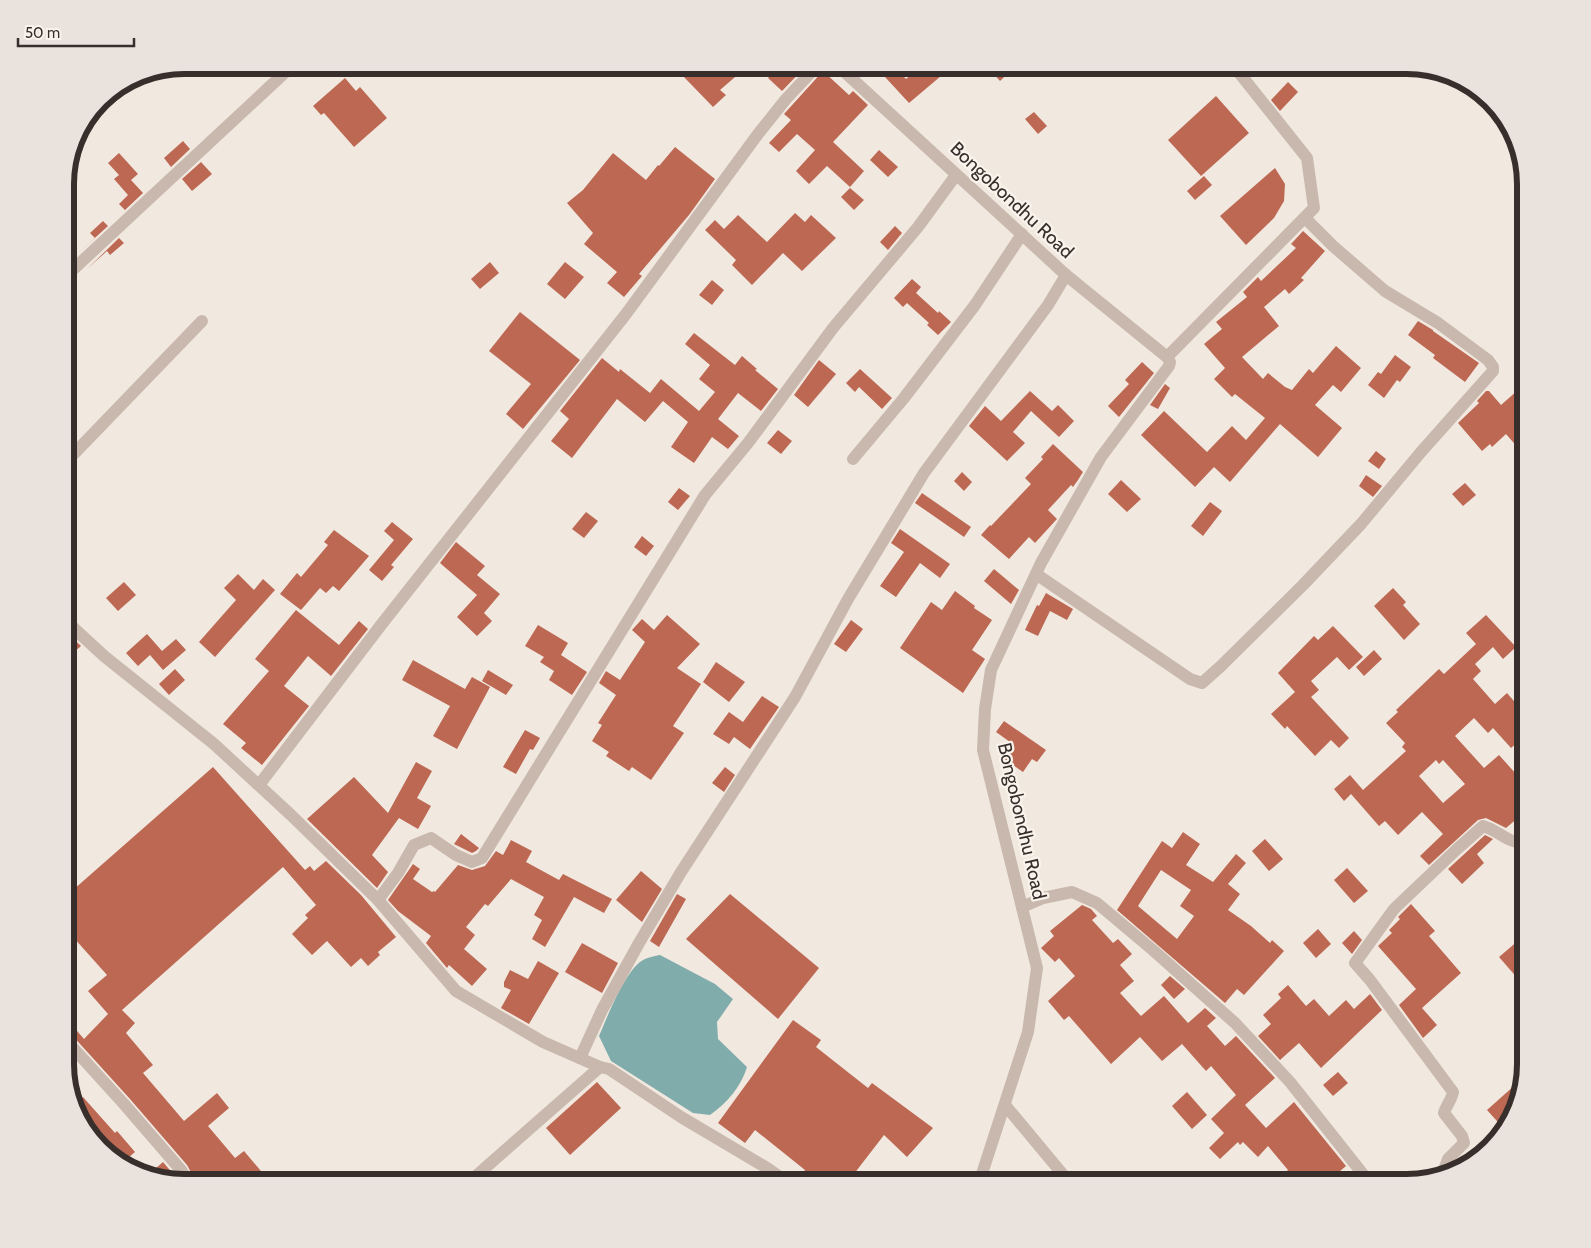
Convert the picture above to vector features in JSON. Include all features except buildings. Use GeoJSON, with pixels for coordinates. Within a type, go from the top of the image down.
{"type":"FeatureCollection","features":[{"type":"Feature","properties":{"kind":"street"},"geometry":{"type":"LineString","coordinates":[[74,269],[283,74]]}},
{"type":"Feature","properties":{"kind":"street"},"geometry":{"type":"LineString","coordinates":[[259,785],[381,625],[626,314],[758,134],[786,99],[810,74]]}},
{"type":"Feature","properties":{"kind":"street","name":"Bongobondhu Road"},"geometry":{"type":"LineString","coordinates":[[847,74],[1066,275],[1167,357],[1170,362],[1169,366],[1102,457],[1036,574],[991,670],[984,709],[983,750],[1037,968],[1028,1032],[982,1174]]}},
{"type":"Feature","properties":{"kind":"street","name":"Bongobondhu Road"},"geometry":{"type":"LineString","coordinates":[[1167,357],[1314,208],[1308,158],[1240,74]]}},
{"type":"Feature","properties":{"kind":"street"},"geometry":{"type":"LineString","coordinates":[[378,900],[398,873],[414,845],[431,838],[456,855],[472,862],[482,858],[705,495],[748,443],[833,328],[918,228],[956,175]]}},
{"type":"Feature","properties":{"kind":"street"},"geometry":{"type":"LineString","coordinates":[[1036,574],[1190,679],[1202,683],[1303,585],[1361,524],[1421,452],[1493,371],[1493,367],[1488,360],[1438,323],[1385,291],[1304,218]]}},
{"type":"Feature","properties":{"kind":"street"},"geometry":{"type":"LineString","coordinates":[[853,458],[904,398],[975,305],[1022,234]]}},
{"type":"Feature","properties":{"kind":"street"},"geometry":{"type":"LineString","coordinates":[[580,1058],[602,1010],[639,943],[681,872],[795,697],[848,600],[924,474],[1048,305],[1066,275]]}},
{"type":"Feature","properties":{"kind":"street"},"geometry":{"type":"LineString","coordinates":[[74,454],[202,321]]}},
{"type":"Feature","properties":{"kind":"street"},"geometry":{"type":"LineString","coordinates":[[74,628],[104,656],[214,744],[259,785],[378,900],[456,991],[543,1042],[600,1067],[609,1069],[681,1117],[775,1174]]}},
{"type":"Feature","properties":{"kind":"street"},"geometry":{"type":"LineString","coordinates":[[1445,1167],[1448,1159],[1464,1144],[1462,1136],[1444,1113],[1453,1092],[1370,980],[1355,963],[1394,910],[1438,866],[1483,826],[1491,828],[1504,838],[1517,843]]}},
{"type":"Feature","properties":{"kind":"street"},"geometry":{"type":"LineString","coordinates":[[1022,907],[1043,898],[1072,892],[1097,903],[1235,1023],[1290,1082],[1363,1174]]}},
{"type":"Feature","properties":{"kind":"street"},"geometry":{"type":"LineString","coordinates":[[74,1049],[183,1174]]}},
{"type":"Feature","properties":{"kind":"street"},"geometry":{"type":"LineString","coordinates":[[478,1174],[600,1067]]}},
{"type":"Feature","properties":{"kind":"street"},"geometry":{"type":"LineString","coordinates":[[1005,1105],[1062,1174]]}},
{"type":"Feature","properties":{"kind":"water"},"geometry":{"type":"Polygon","coordinates":[[[660,955],[715,984],[733,999],[717,1022],[718,1039],[747,1067],[733,1094],[710,1115],[693,1113],[611,1061],[599,1036],[624,982],[631,972],[645,959],[660,955]]]}}]}
